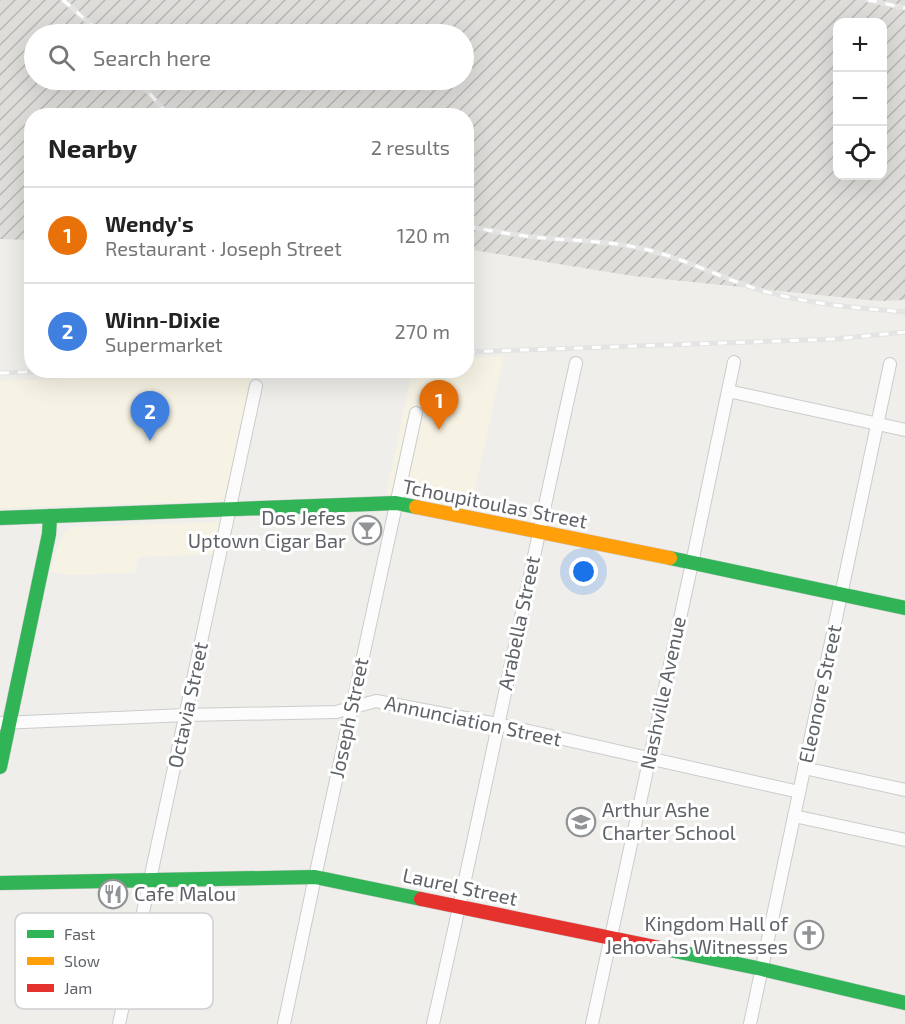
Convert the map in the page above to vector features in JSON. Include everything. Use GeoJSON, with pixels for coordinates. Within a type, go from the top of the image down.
{"type":"FeatureCollection","features":[{"type":"Feature","properties":{"kind":"street","name":"Nashville Avenue"},"geometry":{"type":"LineString","coordinates":[[592,1024],[734,362]]}},
{"type":"Feature","properties":{"kind":"street","name":"Arabella Street"},"geometry":{"type":"LineString","coordinates":[[433,1024],[576,363]]}},
{"type":"Feature","properties":{"kind":"street","name":"Eleonore Street"},"geometry":{"type":"LineString","coordinates":[[750,1024],[890,364]]}},
{"type":"Feature","properties":{"kind":"street","name":"Octavia Street"},"geometry":{"type":"LineString","coordinates":[[143,913],[256,386]]}},
{"type":"Feature","properties":{"kind":"street"},"geometry":{"type":"LineString","coordinates":[[728,391],[905,430]]}},
{"type":"Feature","properties":{"kind":"street","name":"Joseph Street"},"geometry":{"type":"LineString","coordinates":[[284,1024],[417,413]]}},
{"type":"Feature","properties":{"kind":"street","name":"Tchoupitoulas Street"},"geometry":{"type":"LineString","coordinates":[[0,518],[396,503],[905,608]]}},
{"type":"Feature","properties":{"kind":"street"},"geometry":{"type":"LineString","coordinates":[[0,767],[5,723],[49,534],[50,516]]}},
{"type":"Feature","properties":{"kind":"street","name":"Annunciation Street"},"geometry":{"type":"LineString","coordinates":[[5,723],[186,715],[336,712],[376,701],[497,724],[799,792]]}},
{"type":"Feature","properties":{"kind":"street"},"geometry":{"type":"LineString","coordinates":[[804,768],[905,790]]}},
{"type":"Feature","properties":{"kind":"street"},"geometry":{"type":"LineString","coordinates":[[794,816],[905,840]]}},
{"type":"Feature","properties":{"kind":"street","name":"Laurel Street"},"geometry":{"type":"LineString","coordinates":[[0,883],[315,877],[762,969],[905,1003]]}},
{"type":"Feature","properties":{"kind":"street","name":"Octavia Street"},"geometry":{"type":"LineString","coordinates":[[119,1024],[122,1009]]}},
{"type":"Feature","properties":{"kind":"shaded area"},"geometry":{"type":"Polygon","coordinates":[[[0,0],[905,0],[905,300],[878,301],[633,276],[474,250],[474,108],[24,108],[24,240],[0,239],[0,0]]]}},
{"type":"Feature","properties":{"kind":"shaded area"},"geometry":{"type":"Polygon","coordinates":[[[504,356],[471,508],[405,494],[386,495],[411,378],[474,378],[474,358],[504,356]]]}},
{"type":"Feature","properties":{"kind":"shaded area"},"geometry":{"type":"Polygon","coordinates":[[[84,378],[252,378],[226,501],[0,508],[0,381],[84,378]]]}},
{"type":"Feature","properties":{"kind":"shaded area"},"geometry":{"type":"Polygon","coordinates":[[[221,522],[215,554],[138,557],[135,573],[69,575],[51,571],[55,553],[63,535],[71,527],[221,522]]]}},
{"type":"Feature","properties":{"kind":"railway"},"geometry":{"type":"LineString","coordinates":[[63,0],[90,24]]}},
{"type":"Feature","properties":{"kind":"railway"},"geometry":{"type":"LineString","coordinates":[[868,0],[905,8]]}},
{"type":"Feature","properties":{"kind":"railway"},"geometry":{"type":"LineString","coordinates":[[147,90],[162,108]]}},
{"type":"Feature","properties":{"kind":"railway"},"geometry":{"type":"LineString","coordinates":[[474,227],[524,236],[632,246],[674,258],[778,295],[832,305],[905,312]]}},
{"type":"Feature","properties":{"kind":"railway"},"geometry":{"type":"LineString","coordinates":[[474,352],[836,339],[905,332]]}},
{"type":"Feature","properties":{"kind":"railway"},"geometry":{"type":"LineString","coordinates":[[0,373],[24,372]]}},
{"type":"Feature","properties":{"kind":"traffic: fast"},"geometry":{"type":"LineString","coordinates":[[0,518],[396,503],[416,507]]}},
{"type":"Feature","properties":{"kind":"traffic: fast"},"geometry":{"type":"LineString","coordinates":[[0,767],[49,534],[50,516]]}},
{"type":"Feature","properties":{"kind":"traffic: fast"},"geometry":{"type":"LineString","coordinates":[[670,558],[905,608]]}},
{"type":"Feature","properties":{"kind":"traffic: fast"},"geometry":{"type":"LineString","coordinates":[[0,883],[315,877],[421,899]]}},
{"type":"Feature","properties":{"kind":"traffic: fast"},"geometry":{"type":"LineString","coordinates":[[665,949],[905,1003]]}},
{"type":"Feature","properties":{"kind":"traffic: slow"},"geometry":{"type":"LineString","coordinates":[[416,507],[670,558]]}},
{"type":"Feature","properties":{"kind":"traffic: jam"},"geometry":{"type":"LineString","coordinates":[[421,899],[665,949]]}},
{"type":"Feature","properties":{"kind":"place","name":"Wendy's"},"geometry":{"type":"Point","coordinates":[439,430]}},
{"type":"Feature","properties":{"kind":"place","name":"Winn-Dixie"},"geometry":{"type":"Point","coordinates":[150,441]}},
{"type":"Feature","properties":{"kind":"place","name":"Dos Jefes Uptown Cigar Bar"},"geometry":{"type":"Point","coordinates":[367,530]}},
{"type":"Feature","properties":{"kind":"place","name":"Arthur Ashe Charter School"},"geometry":{"type":"Point","coordinates":[581,822]}},
{"type":"Feature","properties":{"kind":"place","name":"Cafe Malou"},"geometry":{"type":"Point","coordinates":[113,894]}},
{"type":"Feature","properties":{"kind":"place","name":"Kingdom Hall of Jehovahs Witnesses"},"geometry":{"type":"Point","coordinates":[809,935]}}]}
